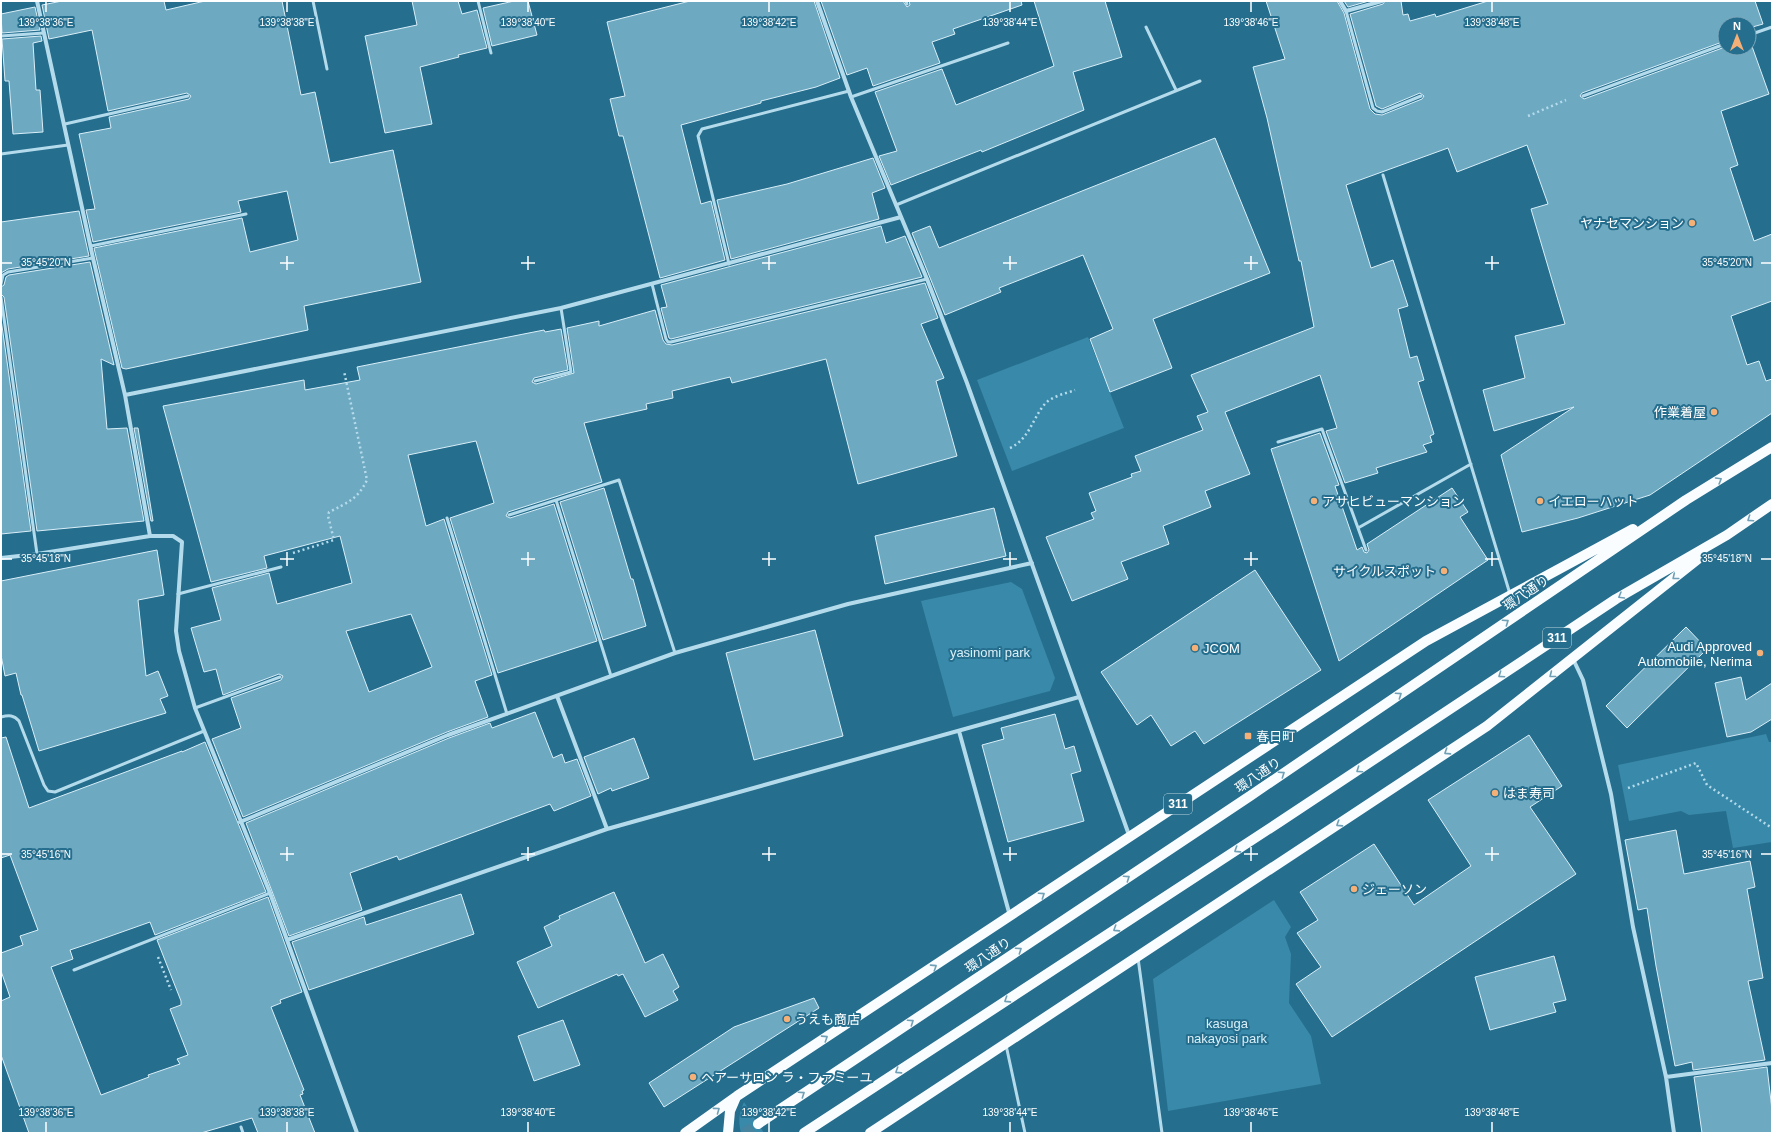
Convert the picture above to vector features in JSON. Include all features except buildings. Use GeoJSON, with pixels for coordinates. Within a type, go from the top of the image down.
{"type":"FeatureCollection","features":[{"type":"Feature","properties":{"kind":"main road","name":"環八通り"},"geometry":{"type":"LineString","coordinates":[[758,1124],[1250,796],[1686,500],[1772,448]]}},
{"type":"Feature","properties":{"kind":"main road","name":"311"},"geometry":{"type":"LineString","coordinates":[[685,1133],[737,1096],[1426,641],[1686,500]]}},
{"type":"Feature","properties":{"kind":"main road","name":"311"},"geometry":{"type":"LineString","coordinates":[[870,1133],[1487,726],[1727,535],[1772,504]]}},
{"type":"Feature","properties":{"kind":"main road","name":"311"},"geometry":{"type":"LineString","coordinates":[[804,1133],[1274,826],[1616,599],[1727,535]]}},
{"type":"Feature","properties":{"kind":"main road"},"geometry":{"type":"LineString","coordinates":[[728,1133],[730,1111],[737,1096]]}},
{"type":"Feature","properties":{"kind":"street"},"geometry":{"type":"LineString","coordinates":[[37,1],[93,258],[125,395],[150,536]]}},
{"type":"Feature","properties":{"kind":"street"},"geometry":{"type":"LineString","coordinates":[[817,1],[851,97],[927,279],[993,455],[1130,836]]}},
{"type":"Feature","properties":{"kind":"street"},"geometry":{"type":"LineString","coordinates":[[1340,1],[1346,11],[1382,1]]}},
{"type":"Feature","properties":{"kind":"street"},"geometry":{"type":"LineString","coordinates":[[125,395],[561,308],[901,217]]}},
{"type":"Feature","properties":{"kind":"street"},"geometry":{"type":"LineString","coordinates":[[1,558],[37,554],[150,536],[173,536],[182,542],[176,631],[178,645],[195,708],[270,893],[357,1133]]}},
{"type":"Feature","properties":{"kind":"street"},"geometry":{"type":"LineString","coordinates":[[240,822],[448,735],[674,653],[848,604],[1032,563]]}},
{"type":"Feature","properties":{"kind":"street"},"geometry":{"type":"LineString","coordinates":[[1573,659],[1582,680],[1611,794],[1633,927],[1666,1077],[1674,1133]]}},
{"type":"Feature","properties":{"kind":"street"},"geometry":{"type":"LineString","coordinates":[[556,696],[607,829]]}},
{"type":"Feature","properties":{"kind":"street"},"geometry":{"type":"LineString","coordinates":[[287,940],[607,829],[1079,697]]}},
{"type":"Feature","properties":{"kind":"street"},"geometry":{"type":"LineString","coordinates":[[959,731],[1010,916]]}},
{"type":"Feature","properties":{"kind":"street"},"geometry":{"type":"LineString","coordinates":[[1666,1077],[1772,1063]]}},
{"type":"Feature","properties":{"kind":"lane"},"geometry":{"type":"LineString","coordinates":[[313,1],[327,69]]}},
{"type":"Feature","properties":{"kind":"lane"},"geometry":{"type":"LineString","coordinates":[[478,1],[492,53]]}},
{"type":"Feature","properties":{"kind":"lane"},"geometry":{"type":"LineString","coordinates":[[1346,11],[1373,108],[1377,112],[1382,112],[1421,96]]}},
{"type":"Feature","properties":{"kind":"lane"},"geometry":{"type":"LineString","coordinates":[[1146,27],[1176,90]]}},
{"type":"Feature","properties":{"kind":"lane"},"geometry":{"type":"LineString","coordinates":[[1757,32],[1772,27]]}},
{"type":"Feature","properties":{"kind":"lane"},"geometry":{"type":"LineString","coordinates":[[1,36],[44,33]]}},
{"type":"Feature","properties":{"kind":"lane"},"geometry":{"type":"LineString","coordinates":[[851,97],[1008,43]]}},
{"type":"Feature","properties":{"kind":"lane"},"geometry":{"type":"LineString","coordinates":[[1583,96],[1717,47]]}},
{"type":"Feature","properties":{"kind":"lane"},"geometry":{"type":"LineString","coordinates":[[896,205],[1200,81]]}},
{"type":"Feature","properties":{"kind":"lane"},"geometry":{"type":"LineString","coordinates":[[729,264],[698,136],[699,132],[702,129],[849,91]]}},
{"type":"Feature","properties":{"kind":"lane"},"geometry":{"type":"LineString","coordinates":[[65,124],[188,96]]}},
{"type":"Feature","properties":{"kind":"lane"},"geometry":{"type":"LineString","coordinates":[[1,154],[68,145]]}},
{"type":"Feature","properties":{"kind":"lane"},"geometry":{"type":"LineString","coordinates":[[1383,175],[1510,596]]}},
{"type":"Feature","properties":{"kind":"lane"},"geometry":{"type":"LineString","coordinates":[[91,246],[246,214]]}},
{"type":"Feature","properties":{"kind":"lane"},"geometry":{"type":"LineString","coordinates":[[1,284],[3,275],[8,272],[93,258]]}},
{"type":"Feature","properties":{"kind":"lane"},"geometry":{"type":"LineString","coordinates":[[652,284],[666,339],[668,342],[672,342],[927,279]]}},
{"type":"Feature","properties":{"kind":"lane"},"geometry":{"type":"LineString","coordinates":[[1,297],[37,554]]}},
{"type":"Feature","properties":{"kind":"lane"},"geometry":{"type":"LineString","coordinates":[[535,381],[568,374],[571,372],[561,308]]}},
{"type":"Feature","properties":{"kind":"lane"},"geometry":{"type":"LineString","coordinates":[[1278,442],[1322,429],[1366,550]]}},
{"type":"Feature","properties":{"kind":"lane"},"geometry":{"type":"LineString","coordinates":[[1358,528],[1471,464]]}},
{"type":"Feature","properties":{"kind":"lane"},"geometry":{"type":"LineString","coordinates":[[509,515],[619,480],[674,653]]}},
{"type":"Feature","properties":{"kind":"lane"},"geometry":{"type":"LineString","coordinates":[[556,500],[611,676]]}},
{"type":"Feature","properties":{"kind":"lane"},"geometry":{"type":"LineString","coordinates":[[447,518],[507,714]]}},
{"type":"Feature","properties":{"kind":"lane"},"geometry":{"type":"LineString","coordinates":[[178,594],[281,566]]}},
{"type":"Feature","properties":{"kind":"lane"},"geometry":{"type":"LineString","coordinates":[[195,708],[280,677]]}},
{"type":"Feature","properties":{"kind":"lane"},"geometry":{"type":"LineString","coordinates":[[1,717],[9,715],[16,717],[20,721],[44,785],[48,791],[55,792],[204,732]]}},
{"type":"Feature","properties":{"kind":"lane"},"geometry":{"type":"LineString","coordinates":[[74,970],[270,893]]}},
{"type":"Feature","properties":{"kind":"lane"},"geometry":{"type":"LineString","coordinates":[[1138,957],[1162,1133]]}},
{"type":"Feature","properties":{"kind":"lane"},"geometry":{"type":"LineString","coordinates":[[1005,1043],[1025,1133]]}},
{"type":"Feature","properties":{"kind":"lane"},"geometry":{"type":"LineString","coordinates":[[241,1127],[243,1133]]}},
{"type":"Feature","properties":{"kind":"path"},"geometry":{"type":"LineString","coordinates":[[1528,116],[1572,98],[1583,96]]}},
{"type":"Feature","properties":{"kind":"path"},"geometry":{"type":"LineString","coordinates":[[281,566],[293,552],[334,540],[328,516],[329,512],[343,506],[361,492],[366,480],[340,353]]}},
{"type":"Feature","properties":{"kind":"path"},"geometry":{"type":"LineString","coordinates":[[993,455],[1018,444],[1027,434],[1044,405],[1051,399],[1075,390]]}},
{"type":"Feature","properties":{"kind":"path"},"geometry":{"type":"LineString","coordinates":[[1611,794],[1696,763],[1707,785],[1772,828]]}},
{"type":"Feature","properties":{"kind":"path"},"geometry":{"type":"LineString","coordinates":[[151,940],[171,990]]}},
{"type":"Feature","properties":{"kind":"green space"},"geometry":{"type":"Polygon","coordinates":[[[1088,337],[1124,428],[1012,471],[977,380],[1088,337]]]}},
{"type":"Feature","properties":{"kind":"green space","name":"yasinomi park"},"geometry":{"type":"Polygon","coordinates":[[[1011,582],[1022,589],[1055,678],[1050,691],[953,717],[921,601],[1011,582]]]}},
{"type":"Feature","properties":{"kind":"green space"},"geometry":{"type":"Polygon","coordinates":[[[1766,734],[1769,742],[1772,742],[1772,842],[1733,848],[1726,811],[1689,815],[1681,811],[1629,821],[1618,765],[1766,734]]]}},
{"type":"Feature","properties":{"kind":"green space","name":"kasuga nakayosi park"},"geometry":{"type":"Polygon","coordinates":[[[1274,900],[1291,927],[1285,937],[1291,954],[1289,1003],[1311,1036],[1321,1084],[1168,1111],[1153,979],[1274,900]]]}},
{"type":"Feature","properties":{"kind":"green space"},"geometry":{"type":"Polygon","coordinates":[[[744,1102],[764,1133],[741,1133],[740,1117],[744,1102]]]}},
{"type":"Feature","properties":{"kind":"tunnel"},"geometry":{"type":"LineString","coordinates":[[744,1133],[758,1124]]}},
{"type":"Feature","properties":{"kind":"place","name":"ヤナセマンション"},"geometry":{"type":"Point","coordinates":[1692,223]}},
{"type":"Feature","properties":{"kind":"place","name":"作業着屋"},"geometry":{"type":"Point","coordinates":[1714,412]}},
{"type":"Feature","properties":{"kind":"place","name":"アサヒビューマンション"},"geometry":{"type":"Point","coordinates":[1314,501]}},
{"type":"Feature","properties":{"kind":"place","name":"イエローハット"},"geometry":{"type":"Point","coordinates":[1540,501]}},
{"type":"Feature","properties":{"kind":"place","name":"サイクルスポット"},"geometry":{"type":"Point","coordinates":[1444,571]}},
{"type":"Feature","properties":{"kind":"place","name":"JCOM"},"geometry":{"type":"Point","coordinates":[1195,648]}},
{"type":"Feature","properties":{"kind":"place","name":"Audi Approved Automobile, Nerima"},"geometry":{"type":"Point","coordinates":[1760,653]}},
{"type":"Feature","properties":{"kind":"place","name":"春日町"},"geometry":{"type":"Point","coordinates":[1248,736]}},
{"type":"Feature","properties":{"kind":"place","name":"はま寿司"},"geometry":{"type":"Point","coordinates":[1495,793]}},
{"type":"Feature","properties":{"kind":"place","name":"ジェーソン"},"geometry":{"type":"Point","coordinates":[1354,889]}},
{"type":"Feature","properties":{"kind":"place","name":"うえも商店"},"geometry":{"type":"Point","coordinates":[787,1019]}},
{"type":"Feature","properties":{"kind":"place","name":"ヘアーサロン ラ・ファミーユ"},"geometry":{"type":"Point","coordinates":[693,1077]}}]}
